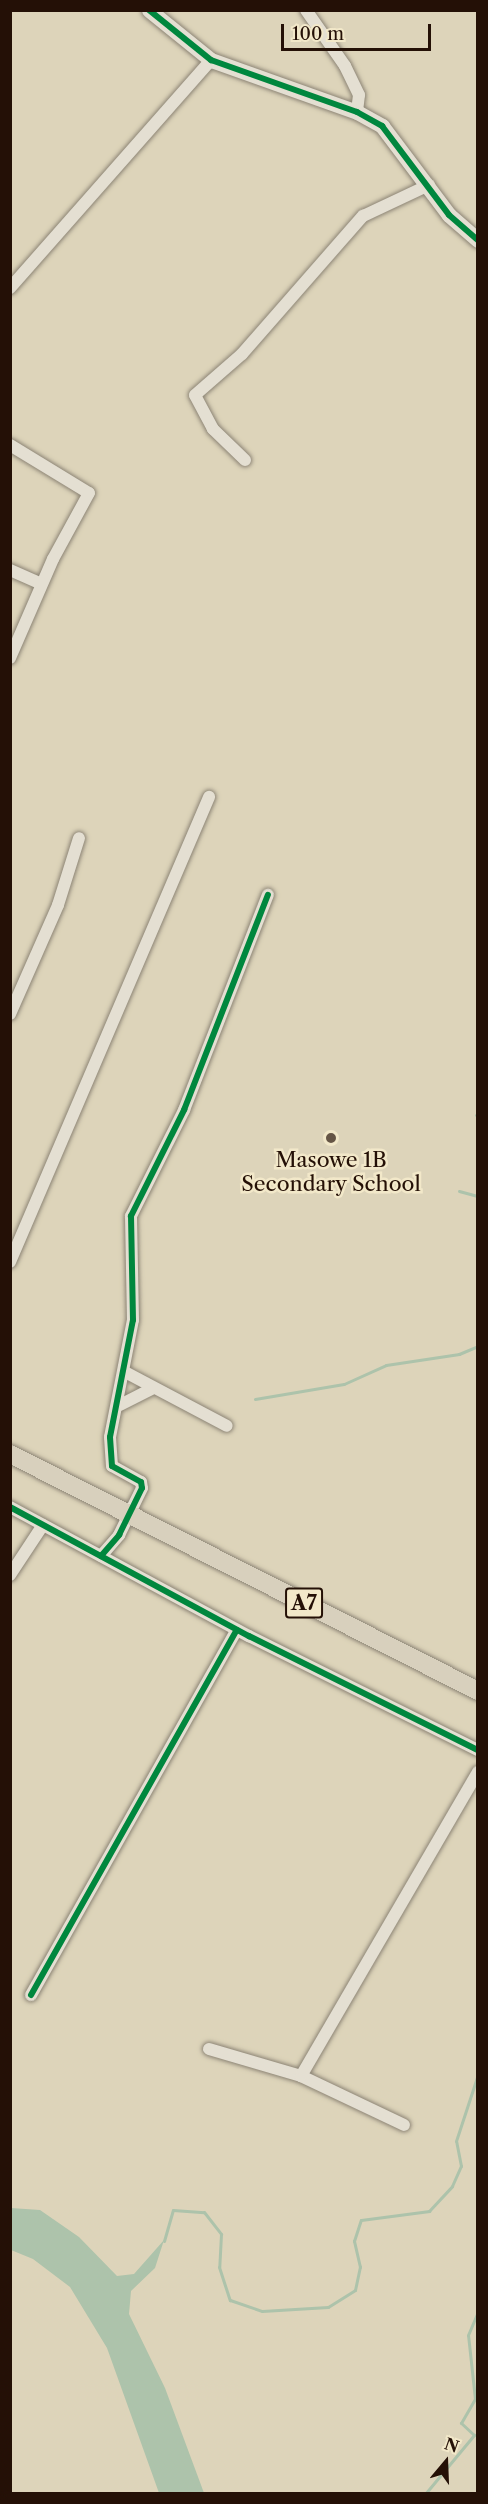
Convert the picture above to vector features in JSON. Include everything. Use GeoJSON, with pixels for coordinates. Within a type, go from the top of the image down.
{"type":"FeatureCollection","features":[{"type":"Feature","properties":{"kind":"main road","name":"A7"},"geometry":{"type":"LineString","coordinates":[[10,1454],[477,1691]]}},
{"type":"Feature","properties":{"kind":"street"},"geometry":{"type":"LineString","coordinates":[[149,10],[211,60],[357,112],[382,126],[429,185],[448,215],[477,240]]}},
{"type":"Feature","properties":{"kind":"street"},"geometry":{"type":"LineString","coordinates":[[306,10],[345,66],[359,96],[357,112]]}},
{"type":"Feature","properties":{"kind":"street"},"geometry":{"type":"LineString","coordinates":[[10,288],[211,60]]}},
{"type":"Feature","properties":{"kind":"street"},"geometry":{"type":"LineString","coordinates":[[245,460],[213,429],[195,395],[242,354],[363,216],[429,185]]}},
{"type":"Feature","properties":{"kind":"street"},"geometry":{"type":"LineString","coordinates":[[10,445],[89,493],[41,584],[10,658]]}},
{"type":"Feature","properties":{"kind":"street"},"geometry":{"type":"LineString","coordinates":[[10,570],[41,584]]}},
{"type":"Feature","properties":{"kind":"street"},"geometry":{"type":"LineString","coordinates":[[10,1262],[209,797]]}},
{"type":"Feature","properties":{"kind":"street"},"geometry":{"type":"LineString","coordinates":[[10,1014],[58,905],[79,838]]}},
{"type":"Feature","properties":{"kind":"street"},"geometry":{"type":"LineString","coordinates":[[101,1556],[130,1515],[142,1488],[112,1466],[110,1437],[120,1405],[133,1320],[128,1250],[136,1197],[184,1110],[268,895]]}},
{"type":"Feature","properties":{"kind":"street"},"geometry":{"type":"LineString","coordinates":[[125,1372],[151,1389],[199,1407],[227,1426]]}},
{"type":"Feature","properties":{"kind":"street"},"geometry":{"type":"LineString","coordinates":[[120,1405],[151,1389]]}},
{"type":"Feature","properties":{"kind":"street"},"geometry":{"type":"LineString","coordinates":[[10,1507],[237,1630],[477,1750]]}},
{"type":"Feature","properties":{"kind":"street"},"geometry":{"type":"LineString","coordinates":[[10,1575],[43,1525]]}},
{"type":"Feature","properties":{"kind":"street"},"geometry":{"type":"LineString","coordinates":[[31,1995],[237,1630]]}},
{"type":"Feature","properties":{"kind":"street"},"geometry":{"type":"LineString","coordinates":[[301,2076],[477,1772]]}},
{"type":"Feature","properties":{"kind":"street"},"geometry":{"type":"LineString","coordinates":[[209,2049],[301,2076],[404,2124]]}},
{"type":"Feature","properties":{"kind":"shaded area"},"geometry":{"type":"Polygon","coordinates":[[[11,2208],[40,2210],[79,2237],[117,2276],[134,2274],[164,2240],[155,2268],[131,2291],[129,2314],[165,2388],[204,2493],[159,2493],[107,2348],[70,2287],[33,2259],[11,2250],[11,2208]]]}},
{"type":"Feature","properties":{"kind":"waterway"},"geometry":{"type":"LineString","coordinates":[[459,1191],[478,1196]]}},
{"type":"Feature","properties":{"kind":"waterway"},"geometry":{"type":"LineString","coordinates":[[255,1399],[344,1384],[386,1365],[459,1354],[478,1346]]}},
{"type":"Feature","properties":{"kind":"waterway"},"geometry":{"type":"LineString","coordinates":[[164,2241],[173,2210],[204,2212],[221,2234],[219,2267],[230,2300],[262,2311],[328,2307],[355,2290],[360,2267],[354,2241],[361,2220],[429,2211],[452,2186],[461,2166],[456,2141],[478,2074]]}},
{"type":"Feature","properties":{"kind":"waterway"},"geometry":{"type":"LineString","coordinates":[[425,2494],[474,2435],[461,2423],[475,2399],[468,2335],[478,2312]]}},
{"type":"Feature","properties":{"kind":"cycle path"},"geometry":{"type":"LineString","coordinates":[[149,10],[211,60],[357,112],[382,126],[449,215],[478,240]]}},
{"type":"Feature","properties":{"kind":"cycle path"},"geometry":{"type":"LineString","coordinates":[[101,1556],[119,1535],[142,1488],[141,1482],[112,1466],[110,1437],[133,1320],[131,1216],[184,1110],[268,895]]}},
{"type":"Feature","properties":{"kind":"cycle path"},"geometry":{"type":"LineString","coordinates":[[10,1507],[249,1636],[478,1750]]}},
{"type":"Feature","properties":{"kind":"cycle path"},"geometry":{"type":"LineString","coordinates":[[31,1995],[237,1630]]}},
{"type":"Feature","properties":{"kind":"place","name":"Masowe 1B Secondary School"},"geometry":{"type":"Point","coordinates":[331,1138]}}]}
